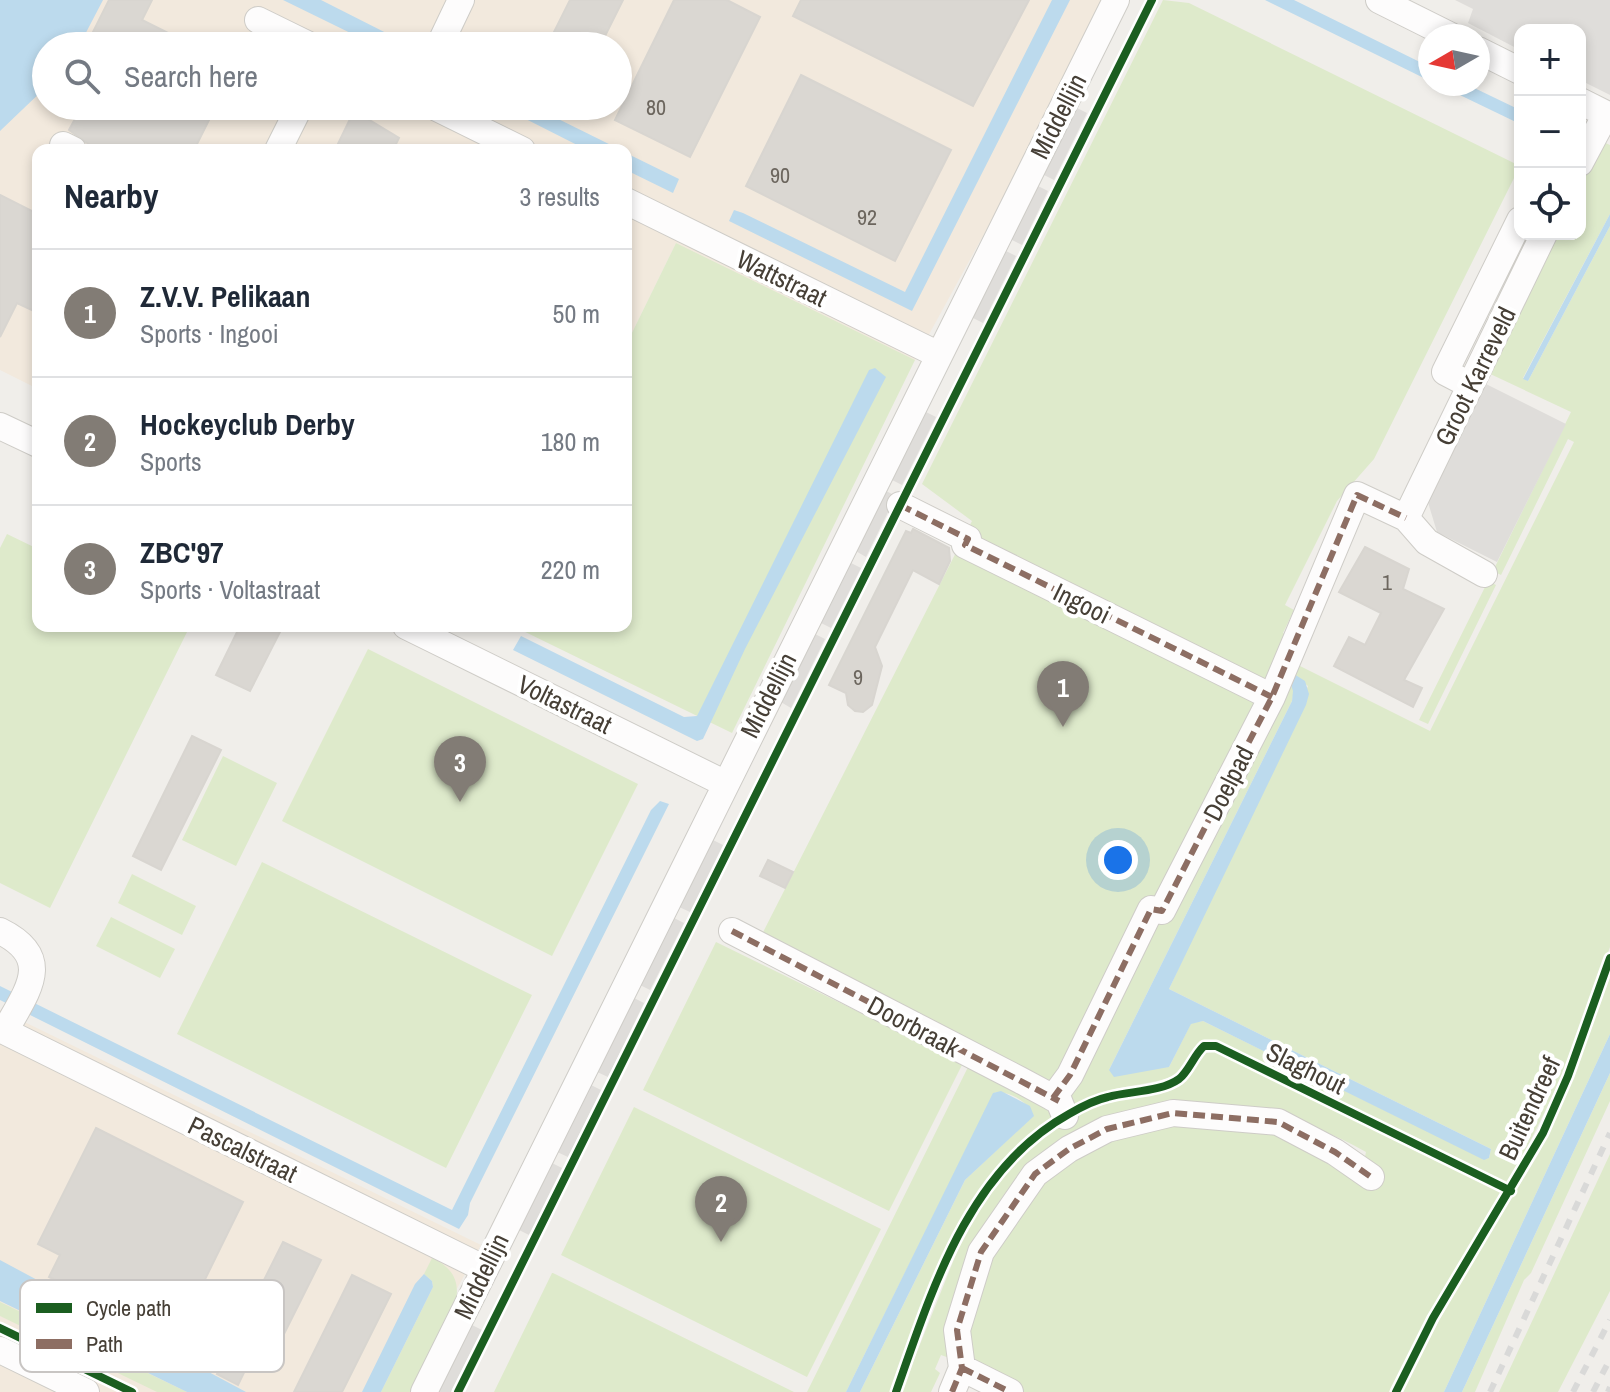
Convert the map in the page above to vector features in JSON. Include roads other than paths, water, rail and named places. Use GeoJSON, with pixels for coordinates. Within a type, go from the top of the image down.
{"type":"FeatureCollection","features":[{"type":"Feature","properties":{"kind":"street"},"geometry":{"type":"LineString","coordinates":[[446,32],[461,0]]}},
{"type":"Feature","properties":{"kind":"street","name":"Middellijn"},"geometry":{"type":"LineString","coordinates":[[424,1392],[724,783],[1116,0]]}},
{"type":"Feature","properties":{"kind":"street"},"geometry":{"type":"LineString","coordinates":[[1379,0],[1427,24]]}},
{"type":"Feature","properties":{"kind":"street"},"geometry":{"type":"LineString","coordinates":[[258,20],[282,32]]}},
{"type":"Feature","properties":{"kind":"street"},"geometry":{"type":"LineString","coordinates":[[1490,56],[1514,68]]}},
{"type":"Feature","properties":{"kind":"street"},"geometry":{"type":"LineString","coordinates":[[1586,104],[1608,115],[1586,153]]}},
{"type":"Feature","properties":{"kind":"street"},"geometry":{"type":"LineString","coordinates":[[281,144],[293,120]]}},
{"type":"Feature","properties":{"kind":"street"},"geometry":{"type":"LineString","coordinates":[[461,120],[510,144]]}},
{"type":"Feature","properties":{"kind":"street","name":"Wattstraat"},"geometry":{"type":"LineString","coordinates":[[632,204],[939,355]]}},
{"type":"Feature","properties":{"kind":"street"},"geometry":{"type":"LineString","coordinates":[[1470,385],[1445,372],[1514,232]]}},
{"type":"Feature","properties":{"kind":"street","name":"Groot Karreveld"},"geometry":{"type":"LineString","coordinates":[[1406,518],[1541,240]]}},
{"type":"Feature","properties":{"kind":"street"},"geometry":{"type":"LineString","coordinates":[[0,426],[32,441]]}},
{"type":"Feature","properties":{"kind":"street","name":"Doelpad"},"geometry":{"type":"LineString","coordinates":[[1059,1107],[1070,1075],[1151,909],[1162,911],[1272,697],[1357,495],[1406,518]]}},
{"type":"Feature","properties":{"kind":"street","name":"Ingooi"},"geometry":{"type":"LineString","coordinates":[[900,505],[968,539],[965,545],[1272,697]]}},
{"type":"Feature","properties":{"kind":"street"},"geometry":{"type":"LineString","coordinates":[[1406,518],[1427,542],[1484,574]]}},
{"type":"Feature","properties":{"kind":"street","name":"Voltastraat"},"geometry":{"type":"LineString","coordinates":[[418,632],[724,783]]}},
{"type":"Feature","properties":{"kind":"street"},"geometry":{"type":"LineString","coordinates":[[0,931],[19,940],[30,952],[33,971],[29,988],[2,1030]]}},
{"type":"Feature","properties":{"kind":"street","name":"Doorbraak"},"geometry":{"type":"LineString","coordinates":[[732,931],[1059,1107]]}},
{"type":"Feature","properties":{"kind":"street","name":"Pascalstraat"},"geometry":{"type":"LineString","coordinates":[[2,1030],[485,1269]]}},
{"type":"Feature","properties":{"kind":"street"},"geometry":{"type":"LineString","coordinates":[[1010,1392],[957,1380],[957,1330],[981,1252],[1035,1174],[1069,1149],[1107,1129],[1173,1113],[1278,1122],[1335,1152],[1371,1177]]}},
{"type":"Feature","properties":{"kind":"street"},"geometry":{"type":"LineString","coordinates":[[0,1350],[20,1360]]}},
{"type":"Feature","properties":{"kind":"street"},"geometry":{"type":"LineString","coordinates":[[45,1372],[86,1392]]}},
{"type":"Feature","properties":{"kind":"water"},"geometry":{"type":"Polygon","coordinates":[[[0,0],[103,0],[86,32],[32,32],[32,100],[0,131],[0,0]]]}},
{"type":"Feature","properties":{"kind":"water"},"geometry":{"type":"Polygon","coordinates":[[[283,0],[321,0],[384,32],[348,32],[283,0]]]}},
{"type":"Feature","properties":{"kind":"water"},"geometry":{"type":"Polygon","coordinates":[[[1052,0],[1070,0],[912,311],[729,221],[734,210],[743,213],[905,292],[1052,0]]]}},
{"type":"Feature","properties":{"kind":"water"},"geometry":{"type":"Polygon","coordinates":[[[1265,0],[1294,0],[1418,61],[1418,75],[1265,0]]]}},
{"type":"Feature","properties":{"kind":"water"},"geometry":{"type":"Polygon","coordinates":[[[1462,96],[1490,96],[1514,107],[1514,121],[1462,96]]]}},
{"type":"Feature","properties":{"kind":"water"},"geometry":{"type":"Polygon","coordinates":[[[528,120],[560,120],[609,144],[575,144],[528,120]]]}},
{"type":"Feature","properties":{"kind":"water"},"geometry":{"type":"Polygon","coordinates":[[[632,156],[679,179],[673,193],[632,173],[632,156]]]}},
{"type":"Feature","properties":{"kind":"water"},"geometry":{"type":"Polygon","coordinates":[[[1610,214],[1610,226],[1528,381],[1523,379],[1610,214]]]}},
{"type":"Feature","properties":{"kind":"water"},"geometry":{"type":"Polygon","coordinates":[[[875,368],[886,377],[745,649],[703,739],[697,741],[513,650],[521,636],[684,717],[697,716],[869,370],[875,368]]]}},
{"type":"Feature","properties":{"kind":"water"},"geometry":{"type":"Polygon","coordinates":[[[1286,669],[1305,681],[1309,694],[1306,705],[1169,989],[1491,1149],[1489,1158],[1484,1160],[1203,1021],[1191,1024],[1169,1067],[1114,1077],[1109,1070],[1292,701],[1293,691],[1286,669]]]}},
{"type":"Feature","properties":{"kind":"water"},"geometry":{"type":"Polygon","coordinates":[[[660,801],[669,804],[459,1229],[0,1000],[0,986],[452,1210],[651,810],[660,801]]]}},
{"type":"Feature","properties":{"kind":"water"},"geometry":{"type":"Polygon","coordinates":[[[1610,1034],[1610,1073],[1462,1392],[1444,1392],[1610,1034]]]}},
{"type":"Feature","properties":{"kind":"water"},"geometry":{"type":"Polygon","coordinates":[[[1001,1091],[1030,1106],[1034,1116],[965,1180],[860,1392],[846,1392],[993,1093],[1001,1091]]]}},
{"type":"Feature","properties":{"kind":"water"},"geometry":{"type":"Polygon","coordinates":[[[0,1260],[37,1280],[20,1280],[20,1311],[0,1301],[0,1260]]]}},
{"type":"Feature","properties":{"kind":"water"},"geometry":{"type":"Polygon","coordinates":[[[424,1274],[432,1281],[433,1287],[381,1392],[362,1392],[415,1284],[424,1274]]]}},
{"type":"Feature","properties":{"kind":"water"},"geometry":{"type":"Polygon","coordinates":[[[146,1372],[209,1372],[246,1392],[187,1392],[146,1372]]]}},
{"type":"Feature","properties":{"kind":"railway"},"geometry":{"type":"LineString","coordinates":[[1490,1392],[1610,1133]]}},
{"type":"Feature","properties":{"kind":"railway"},"geometry":{"type":"LineString","coordinates":[[1573,1392],[1610,1320]]}},
{"type":"Feature","properties":{"kind":"railway"},"geometry":{"type":"LineString","coordinates":[[1593,1392],[1610,1359]]}},
{"type":"Feature","properties":{"kind":"railway"},"geometry":{"type":"LineString","coordinates":[[1608,1392],[1610,1387]]}},
{"type":"Feature","properties":{"kind":"place","name":"Z.V.V. Pelikaan"},"geometry":{"type":"Point","coordinates":[1063,727]}},
{"type":"Feature","properties":{"kind":"place","name":"ZBC'97"},"geometry":{"type":"Point","coordinates":[460,802]}},
{"type":"Feature","properties":{"kind":"place","name":"Hockeyclub Derby"},"geometry":{"type":"Point","coordinates":[721,1242]}}]}
